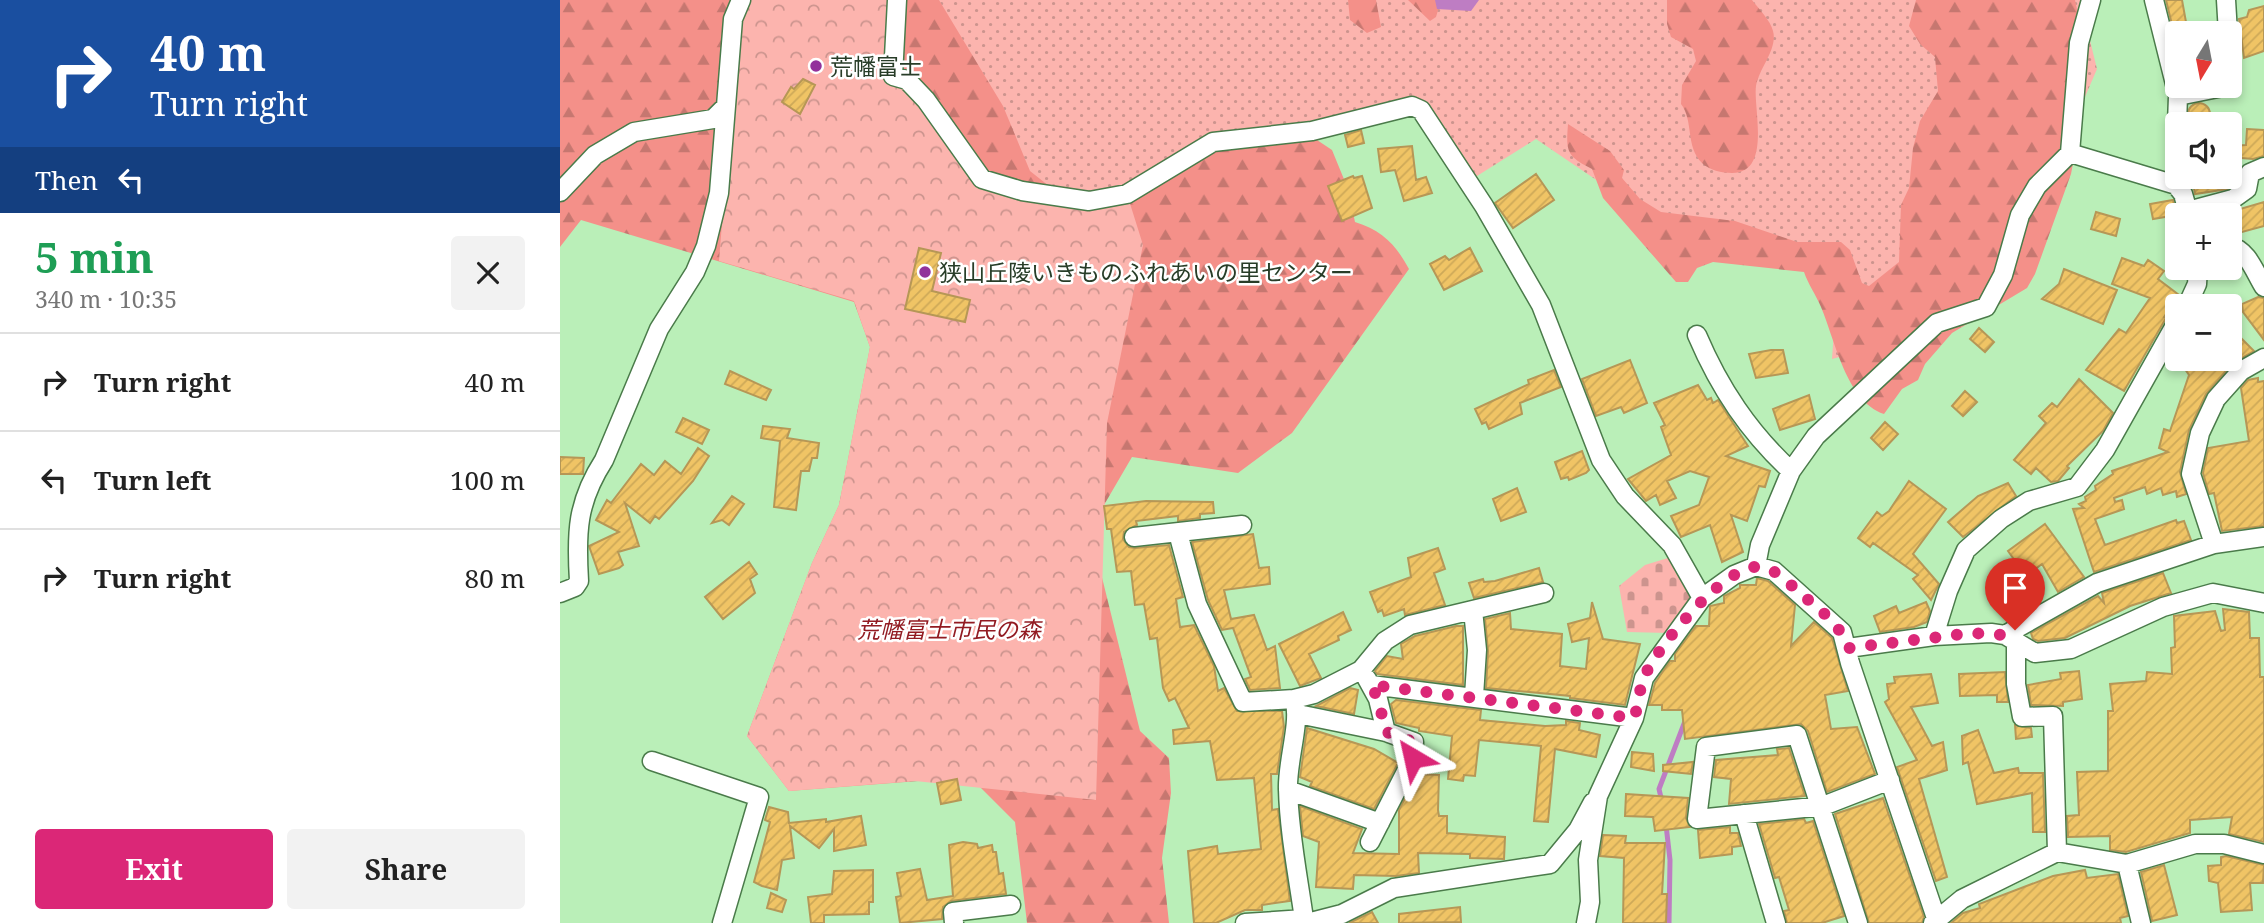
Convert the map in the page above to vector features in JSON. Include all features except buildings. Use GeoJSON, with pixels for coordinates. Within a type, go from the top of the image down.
{"type":"FeatureCollection","features":[{"type":"Feature","properties":{"kind":"street"},"geometry":{"type":"LineString","coordinates":[[560,593],[575,587],[579,581],[578,526],[581,504],[604,460],[659,329],[695,272],[706,246],[719,192],[733,19],[741,0]]}},
{"type":"Feature","properties":{"kind":"street"},"geometry":{"type":"LineString","coordinates":[[897,0],[893,76],[906,80],[926,100],[982,179],[1022,191],[1089,201],[1114,197],[1127,194],[1213,142],[1312,131],[1412,106],[1421,110],[1484,206],[1541,305],[1601,460],[1625,496],[1672,545],[1702,598]]}},
{"type":"Feature","properties":{"kind":"street"},"geometry":{"type":"LineString","coordinates":[[1756,566],[1760,545],[1791,471],[1816,436],[1937,323],[1986,307],[2003,275],[2020,215],[2037,186],[2070,153],[2080,43],[2091,0]]}},
{"type":"Feature","properties":{"kind":"street"},"geometry":{"type":"LineString","coordinates":[[2154,0],[2165,44]]}},
{"type":"Feature","properties":{"kind":"street"},"geometry":{"type":"LineString","coordinates":[[2227,0],[2228,21]]}},
{"type":"Feature","properties":{"kind":"street"},"geometry":{"type":"LineString","coordinates":[[560,192],[595,155],[634,132],[713,119],[724,108]]}},
{"type":"Feature","properties":{"kind":"street"},"geometry":{"type":"LineString","coordinates":[[2070,153],[2165,182]]}},
{"type":"Feature","properties":{"kind":"street"},"geometry":{"type":"LineString","coordinates":[[2220,203],[2233,199],[2247,189],[2250,173],[2264,167]]}},
{"type":"Feature","properties":{"kind":"street"},"geometry":{"type":"LineString","coordinates":[[2242,254],[2251,263],[2264,287]]}},
{"type":"Feature","properties":{"kind":"street"},"geometry":{"type":"LineString","coordinates":[[1698,335],[1730,402],[1767,449],[1791,471]]}},
{"type":"Feature","properties":{"kind":"street"},"geometry":{"type":"LineString","coordinates":[[1934,636],[1948,591],[1966,550],[2001,519],[2029,501],[2077,487],[2105,450],[2165,343]]}},
{"type":"Feature","properties":{"kind":"street"},"geometry":{"type":"LineString","coordinates":[[2214,544],[2191,474],[2200,433],[2216,399],[2241,371],[2264,358]]}},
{"type":"Feature","properties":{"kind":"street"},"geometry":{"type":"LineString","coordinates":[[1134,537],[1242,525]]}},
{"type":"Feature","properties":{"kind":"street"},"geometry":{"type":"LineString","coordinates":[[1178,533],[1197,604],[1243,702],[1296,707],[1414,742],[1413,758],[1370,842]]}},
{"type":"Feature","properties":{"kind":"street"},"geometry":{"type":"LineString","coordinates":[[2011,638],[2097,583],[2214,544],[2264,537]]}},
{"type":"Feature","properties":{"kind":"street"},"geometry":{"type":"LineString","coordinates":[[1245,923],[1300,921],[1342,914],[1394,888],[1550,864],[1578,830],[1585,812],[1598,796],[1634,718],[1644,678],[1702,598],[1734,575],[1756,566],[1774,571],[1832,620],[1842,632],[1890,780],[1942,918],[2057,852],[2127,864],[2195,844],[2224,844],[2264,854]]}},
{"type":"Feature","properties":{"kind":"street"},"geometry":{"type":"LineString","coordinates":[[1366,678],[1385,641],[1410,625],[1544,593]]}},
{"type":"Feature","properties":{"kind":"street"},"geometry":{"type":"LineString","coordinates":[[1849,648],[1972,633],[2011,638],[2035,653],[2071,649],[2163,607],[2213,593],[2264,605]]}},
{"type":"Feature","properties":{"kind":"street"},"geometry":{"type":"LineString","coordinates":[[1474,610],[1477,650],[1474,696]]}},
{"type":"Feature","properties":{"kind":"street"},"geometry":{"type":"LineString","coordinates":[[2011,638],[2022,717],[2053,716],[2057,852]]}},
{"type":"Feature","properties":{"kind":"street"},"geometry":{"type":"LineString","coordinates":[[1300,921],[1288,790],[1289,752],[1296,707],[1314,694],[1366,678],[1634,718]]}},
{"type":"Feature","properties":{"kind":"street"},"geometry":{"type":"LineString","coordinates":[[1366,678],[1378,699],[1386,732]]}},
{"type":"Feature","properties":{"kind":"street"},"geometry":{"type":"LineString","coordinates":[[1858,923],[1823,806],[1797,735],[1706,747],[1696,819],[1823,806],[1890,780]]}},
{"type":"Feature","properties":{"kind":"street"},"geometry":{"type":"LineString","coordinates":[[653,761],[759,797],[722,923]]}},
{"type":"Feature","properties":{"kind":"street"},"geometry":{"type":"LineString","coordinates":[[1288,790],[1380,823]]}},
{"type":"Feature","properties":{"kind":"street"},"geometry":{"type":"LineString","coordinates":[[1586,923],[1590,901],[1588,860],[1598,796]]}},
{"type":"Feature","properties":{"kind":"street"},"geometry":{"type":"LineString","coordinates":[[1744,814],[1776,923]]}},
{"type":"Feature","properties":{"kind":"street"},"geometry":{"type":"LineString","coordinates":[[2127,864],[2141,923]]}},
{"type":"Feature","properties":{"kind":"street"},"geometry":{"type":"LineString","coordinates":[[954,923],[953,912],[1011,905]]}},
{"type":"Feature","properties":{"kind":"green space"},"geometry":{"type":"Polygon","coordinates":[[[560,0],[939,0],[1003,106],[1030,171],[1083,213],[1221,146],[1308,134],[1332,150],[1348,189],[1355,222],[1381,234],[1399,253],[1409,269],[1292,433],[1238,473],[1132,457],[1090,529],[1140,731],[1169,758],[1171,793],[1162,858],[1169,923],[1027,923],[1015,822],[970,777],[789,791],[747,736],[812,563],[839,505],[870,347],[854,302],[581,220],[560,247],[560,0]]]}},
{"type":"Feature","properties":{"kind":"green space","name":"荒幡富士市民の森"},"geometry":{"type":"Polygon","coordinates":[[[740,0],[897,0],[893,76],[975,168],[1022,191],[1127,194],[1143,245],[1107,423],[1096,800],[915,781],[789,791],[747,736],[812,563],[839,505],[870,347],[854,301],[719,261],[740,0]]]}},
{"type":"Feature","properties":{"kind":"green space"},"geometry":{"type":"Polygon","coordinates":[[[897,0],[2080,0],[2097,69],[2000,294],[1931,333],[1832,359],[1838,272],[1661,249],[1617,194],[1536,139],[1469,181],[1412,106],[1127,194],[1022,191],[897,0]]]}},
{"type":"Feature","properties":{"kind":"green space"},"geometry":{"type":"Polygon","coordinates":[[[1348,0],[1376,0],[1381,27],[1367,33],[1350,20],[1348,0]]]}},
{"type":"Feature","properties":{"kind":"green space"},"geometry":{"type":"Polygon","coordinates":[[[1408,0],[1441,0],[1436,17],[1430,21],[1408,0]]]}},
{"type":"Feature","properties":{"kind":"green space"},"geometry":{"type":"Polygon","coordinates":[[[1667,0],[1752,0],[1772,27],[1773,45],[1756,86],[1756,151],[1752,162],[1744,170],[1732,173],[1712,169],[1702,163],[1693,149],[1687,118],[1681,104],[1682,85],[1696,61],[1693,49],[1671,37],[1667,24],[1667,0]]]}},
{"type":"Feature","properties":{"kind":"green space"},"geometry":{"type":"Polygon","coordinates":[[[1916,0],[2075,0],[2086,52],[2071,174],[2035,274],[2027,288],[1952,333],[1925,364],[1918,380],[1902,389],[1884,414],[1871,407],[1851,383],[1804,272],[1713,262],[1697,268],[1688,282],[1676,282],[1603,198],[1592,169],[1572,156],[1567,141],[1568,124],[1610,151],[1624,170],[1622,178],[1640,199],[1661,212],[1735,221],[1797,242],[1841,242],[1850,250],[1862,283],[1869,286],[1899,262],[1901,205],[1909,188],[1913,148],[1920,121],[1938,91],[1935,57],[1920,44],[1909,26],[1916,0]]]}},
{"type":"Feature","properties":{"kind":"green space"},"geometry":{"type":"Polygon","coordinates":[[[1671,557],[1694,599],[1668,633],[1627,632],[1619,586],[1645,565],[1671,557]]]}},
{"type":"Feature","properties":{"kind":"shaded area"},"geometry":{"type":"Polygon","coordinates":[[[1435,0],[1479,0],[1471,11],[1437,9],[1435,0]]]}},
{"type":"Feature","properties":{"kind":"waterway"},"geometry":{"type":"LineString","coordinates":[[1662,802],[1659,789],[1687,716]]}},
{"type":"Feature","properties":{"kind":"waterway"},"geometry":{"type":"LineString","coordinates":[[1666,825],[1670,860],[1669,923]]}},
{"type":"Feature","properties":{"kind":"place","name":"荒幡富士"},"geometry":{"type":"Point","coordinates":[816,66]}},
{"type":"Feature","properties":{"kind":"place","name":"狭山丘陵いきものふれあいの里センター"},"geometry":{"type":"Point","coordinates":[925,272]}},
{"type":"Feature","properties":{"kind":"route"},"geometry":{"type":"LineString","coordinates":[[1413,758],[1414,742],[1386,732],[1378,699],[1371,685],[1634,718],[1644,678],[1652,663],[1702,598],[1734,575],[1756,566],[1774,571],[1832,620],[1842,632],[1849,648],[1934,636],[1972,633],[2005,635],[2015,630]]}}]}
